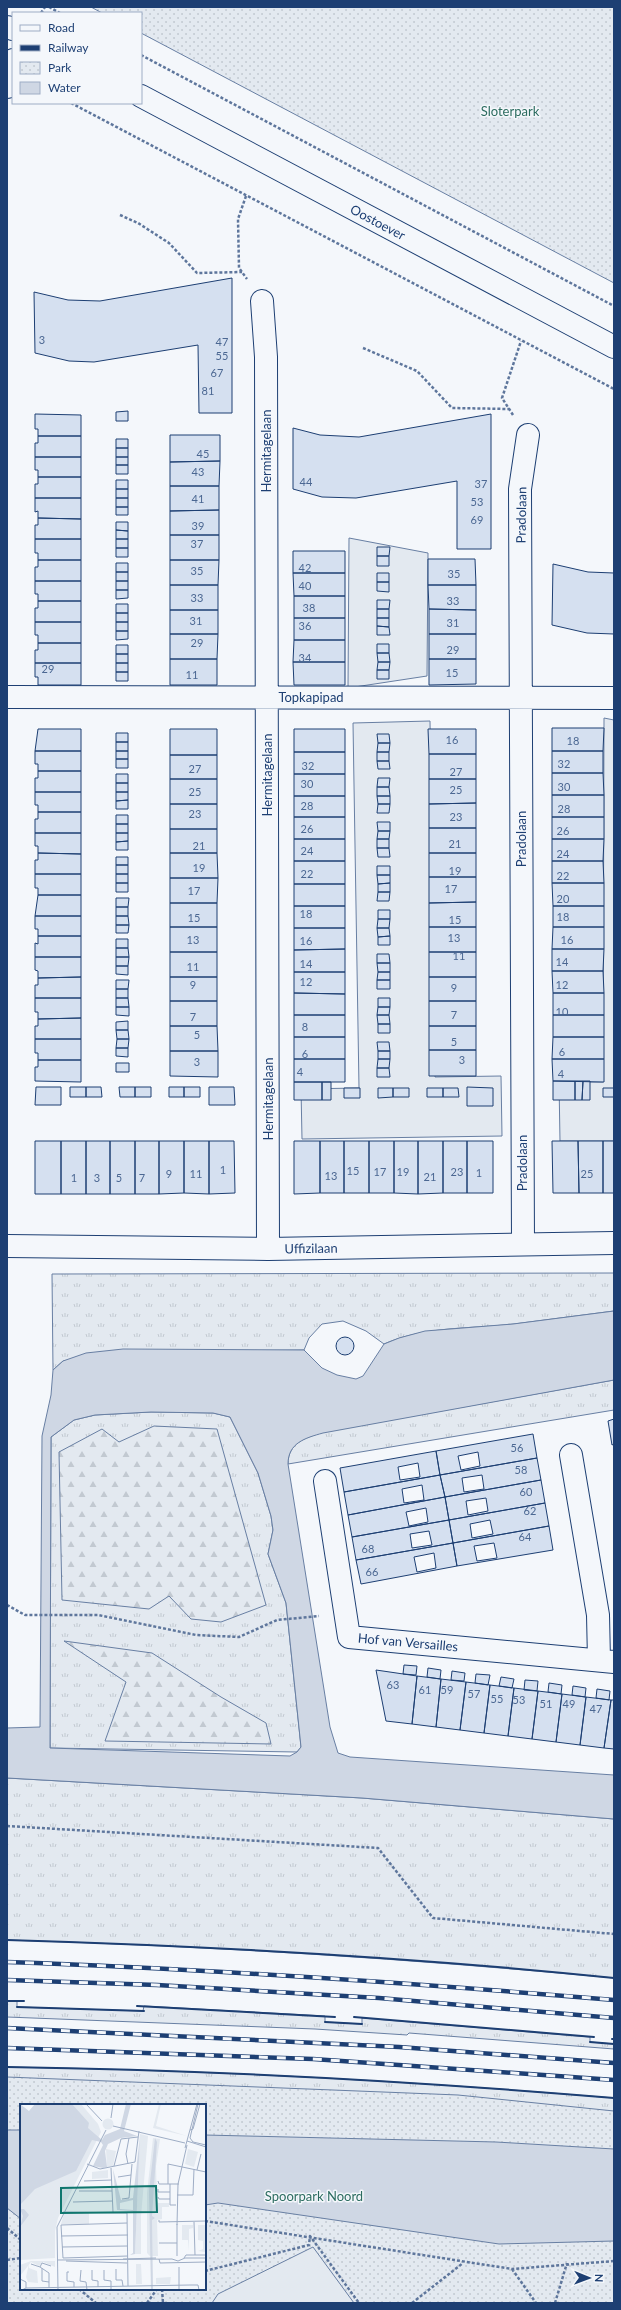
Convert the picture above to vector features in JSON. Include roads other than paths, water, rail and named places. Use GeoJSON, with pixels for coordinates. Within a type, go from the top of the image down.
{"type":"FeatureCollection","features":[{"type":"Feature","properties":{"kind":"street"},"geometry":{"type":"LineString","coordinates":[[7,87],[7,69],[12,62]]}},
{"type":"Feature","properties":{"kind":"street","name":"Oostoever"},"geometry":{"type":"LineString","coordinates":[[142,97],[614,347]]}},
{"type":"Feature","properties":{"kind":"street","name":"Hermitagelaan"},"geometry":{"type":"LineString","coordinates":[[262,301],[266,357],[268,1249]]}},
{"type":"Feature","properties":{"kind":"street","name":"Pradolaan"},"geometry":{"type":"LineString","coordinates":[[523,1243],[520,489],[528,435]]}},
{"type":"Feature","properties":{"kind":"street","name":"Topkapipad"},"geometry":{"type":"LineString","coordinates":[[7,697],[267,696],[614,698]]}},
{"type":"Feature","properties":{"kind":"street","name":"Uffizilaan"},"geometry":{"type":"LineString","coordinates":[[7,1246],[268,1249],[523,1243],[614,1243]]}},
{"type":"Feature","properties":{"kind":"street","name":"Hof van Versailles"},"geometry":{"type":"LineString","coordinates":[[325,1481],[348,1637],[607,1661],[571,1455]]}},
{"type":"Feature","properties":{"kind":"water"},"geometry":{"type":"Polygon","coordinates":[[[614,1311],[614,1380],[323,1433],[304,1439],[294,1446],[291,1451],[288,1464],[330,1727],[338,1753],[350,1757],[614,1775],[614,1819],[362,1798],[7,1778],[7,1728],[40,1727],[42,1436],[51,1395],[53,1370],[63,1361],[86,1353],[123,1349],[304,1350],[322,1368],[337,1375],[356,1379],[363,1376],[384,1344],[399,1338],[425,1331],[513,1324],[614,1311]],[[151,1412],[95,1415],[74,1420],[51,1437],[50,1748],[290,1756],[297,1752],[301,1747],[286,1603],[268,1554],[273,1530],[271,1516],[258,1473],[230,1417],[213,1413],[151,1412]]]}},
{"type":"Feature","properties":{"kind":"water"},"geometry":{"type":"Polygon","coordinates":[[[7,2130],[20,2130],[20,2218],[7,2208],[7,2130]]]}},
{"type":"Feature","properties":{"kind":"water"},"geometry":{"type":"Polygon","coordinates":[[[206,2135],[496,2142],[614,2149],[614,2241],[499,2244],[218,2203],[206,2205],[206,2135]]]}},
{"type":"Feature","properties":{"kind":"railway"},"geometry":{"type":"LineString","coordinates":[[7,1962],[159,1968],[311,1977],[614,2000]]}},
{"type":"Feature","properties":{"kind":"railway"},"geometry":{"type":"LineString","coordinates":[[7,1980],[157,1985],[379,1998],[614,2018]]}},
{"type":"Feature","properties":{"kind":"railway"},"geometry":{"type":"LineString","coordinates":[[7,2028],[399,2047],[614,2063]]}},
{"type":"Feature","properties":{"kind":"railway"},"geometry":{"type":"LineString","coordinates":[[7,2048],[313,2059],[614,2080]]}},
{"type":"Feature","properties":{"kind":"park label","name":"Sloterpark"},"geometry":{"type":"Point","coordinates":[510,111]}},
{"type":"Feature","properties":{"kind":"park label","name":"Spoorpark Noord"},"geometry":{"type":"Point","coordinates":[314,2196]}}]}
